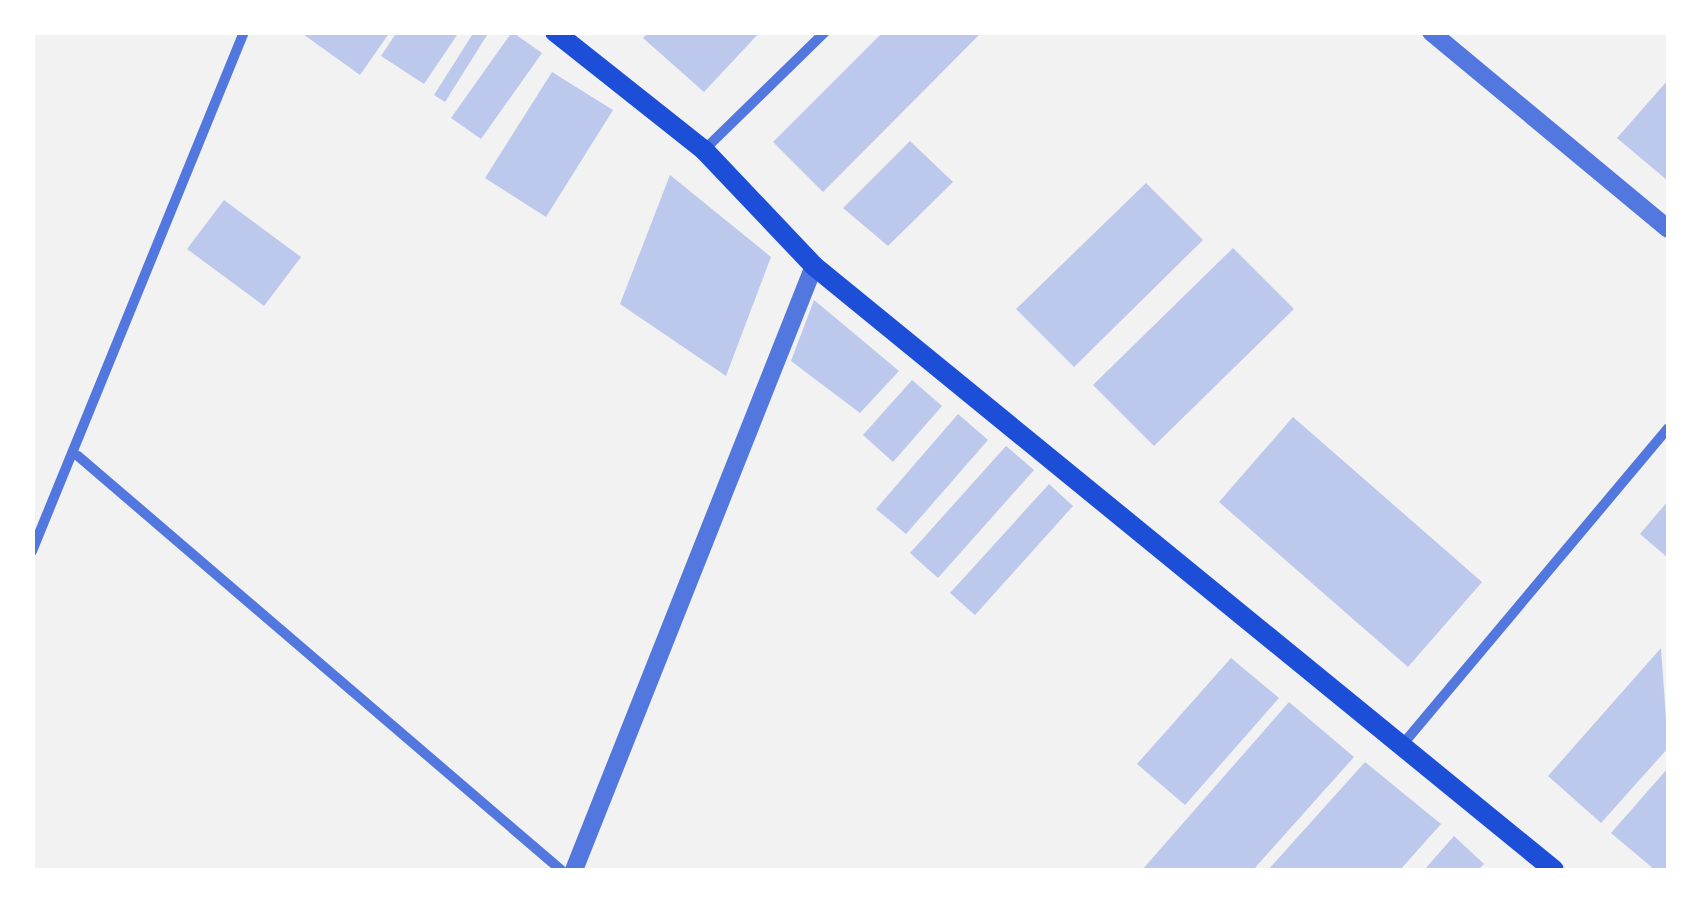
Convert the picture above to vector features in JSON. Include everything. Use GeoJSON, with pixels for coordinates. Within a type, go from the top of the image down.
{"type":"FeatureCollection","features":[{"type":"Feature","properties":{"kind":"main road"},"geometry":{"type":"LineString","coordinates":[[555,32],[704,150],[814,266],[1554,870]]}},
{"type":"Feature","properties":{"kind":"street"},"geometry":{"type":"LineString","coordinates":[[32,552],[78,456],[244,32]]}},
{"type":"Feature","properties":{"kind":"street"},"geometry":{"type":"LineString","coordinates":[[704,150],[824,32]]}},
{"type":"Feature","properties":{"kind":"street"},"geometry":{"type":"LineString","coordinates":[[1431,32],[1668,228]]}},
{"type":"Feature","properties":{"kind":"street"},"geometry":{"type":"LineString","coordinates":[[574,870],[814,266]]}},
{"type":"Feature","properties":{"kind":"street"},"geometry":{"type":"LineString","coordinates":[[1403,744],[1668,428]]}},
{"type":"Feature","properties":{"kind":"street"},"geometry":{"type":"LineString","coordinates":[[78,456],[561,870]]}},
{"type":"Feature","properties":{"kind":"building"},"geometry":{"type":"Polygon","coordinates":[[[300,32],[390,32],[360,75],[300,32]]]}},
{"type":"Feature","properties":{"kind":"building"},"geometry":{"type":"Polygon","coordinates":[[[397,32],[459,32],[424,84],[381,56],[397,32]]]}},
{"type":"Feature","properties":{"kind":"building"},"geometry":{"type":"Polygon","coordinates":[[[474,32],[489,32],[445,102],[434,95],[474,32]]]}},
{"type":"Feature","properties":{"kind":"building"},"geometry":{"type":"Polygon","coordinates":[[[512,32],[542,53],[481,139],[451,118],[512,32]]]}},
{"type":"Feature","properties":{"kind":"building"},"geometry":{"type":"Polygon","coordinates":[[[649,32],[760,32],[704,92],[643,38],[649,32]]]}},
{"type":"Feature","properties":{"kind":"building"},"geometry":{"type":"Polygon","coordinates":[[[883,32],[982,32],[823,192],[773,142],[883,32]]]}},
{"type":"Feature","properties":{"kind":"building"},"geometry":{"type":"Polygon","coordinates":[[[552,72],[613,110],[546,217],[485,178],[552,72]]]}},
{"type":"Feature","properties":{"kind":"building"},"geometry":{"type":"Polygon","coordinates":[[[1668,80],[1668,181],[1617,138],[1668,80]]]}},
{"type":"Feature","properties":{"kind":"building"},"geometry":{"type":"Polygon","coordinates":[[[910,141],[953,182],[888,246],[843,208],[910,141]]]}},
{"type":"Feature","properties":{"kind":"building"},"geometry":{"type":"Polygon","coordinates":[[[670,175],[771,257],[726,376],[620,304],[670,175]]]}},
{"type":"Feature","properties":{"kind":"building"},"geometry":{"type":"Polygon","coordinates":[[[1146,183],[1203,240],[1074,367],[1016,309],[1146,183]]]}},
{"type":"Feature","properties":{"kind":"building"},"geometry":{"type":"Polygon","coordinates":[[[224,200],[301,257],[264,306],[187,249],[224,200]]]}},
{"type":"Feature","properties":{"kind":"building"},"geometry":{"type":"Polygon","coordinates":[[[1233,248],[1294,309],[1154,446],[1093,385],[1233,248]]]}},
{"type":"Feature","properties":{"kind":"building"},"geometry":{"type":"Polygon","coordinates":[[[814,300],[899,371],[860,413],[791,361],[814,300]]]}},
{"type":"Feature","properties":{"kind":"building"},"geometry":{"type":"Polygon","coordinates":[[[912,380],[942,406],[893,462],[863,435],[912,380]]]}},
{"type":"Feature","properties":{"kind":"building"},"geometry":{"type":"Polygon","coordinates":[[[958,414],[988,440],[906,534],[876,509],[958,414]]]}},
{"type":"Feature","properties":{"kind":"building"},"geometry":{"type":"Polygon","coordinates":[[[1293,417],[1482,582],[1408,667],[1219,502],[1293,417]]]}},
{"type":"Feature","properties":{"kind":"building"},"geometry":{"type":"Polygon","coordinates":[[[1006,446],[1034,470],[938,578],[910,553],[1006,446]]]}},
{"type":"Feature","properties":{"kind":"building"},"geometry":{"type":"Polygon","coordinates":[[[1049,484],[1073,506],[975,615],[950,593],[1049,484]]]}},
{"type":"Feature","properties":{"kind":"building"},"geometry":{"type":"Polygon","coordinates":[[[1668,501],[1668,558],[1640,534],[1668,501]]]}},
{"type":"Feature","properties":{"kind":"building"},"geometry":{"type":"Polygon","coordinates":[[[1661,648],[1668,748],[1601,823],[1548,776],[1661,648]]]}},
{"type":"Feature","properties":{"kind":"building"},"geometry":{"type":"Polygon","coordinates":[[[1231,658],[1279,698],[1185,805],[1137,764],[1231,658]]]}},
{"type":"Feature","properties":{"kind":"building"},"geometry":{"type":"Polygon","coordinates":[[[1289,702],[1354,757],[1253,870],[1142,870],[1289,702]]]}},
{"type":"Feature","properties":{"kind":"building"},"geometry":{"type":"Polygon","coordinates":[[[1365,762],[1441,824],[1400,870],[1268,870],[1365,762]]]}},
{"type":"Feature","properties":{"kind":"building"},"geometry":{"type":"Polygon","coordinates":[[[1668,768],[1668,870],[1655,870],[1611,833],[1668,768]]]}},
{"type":"Feature","properties":{"kind":"building"},"geometry":{"type":"Polygon","coordinates":[[[1454,836],[1484,864],[1478,870],[1424,870],[1454,836]]]}}]}
